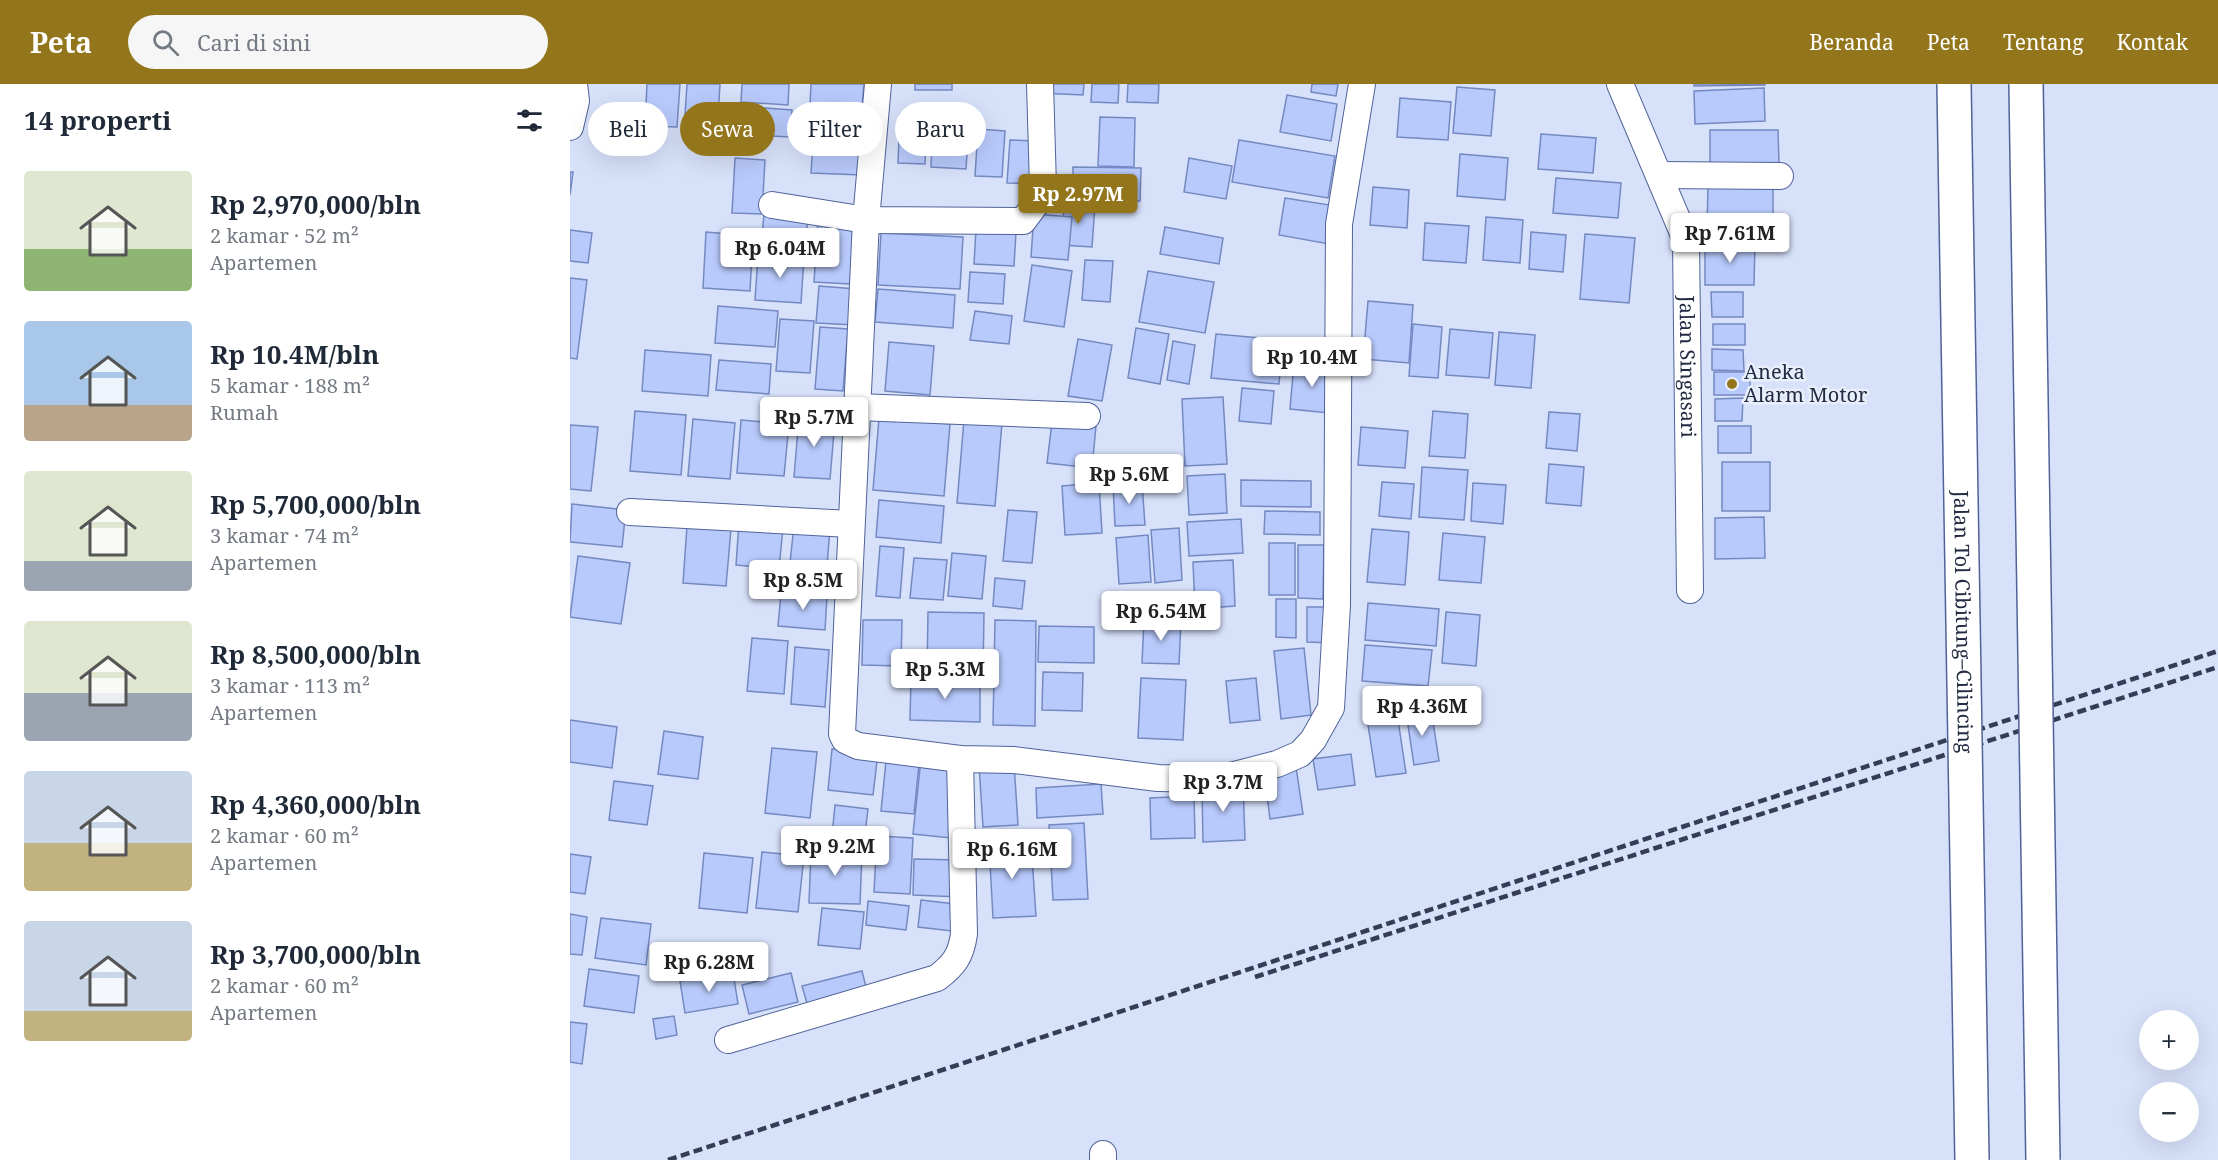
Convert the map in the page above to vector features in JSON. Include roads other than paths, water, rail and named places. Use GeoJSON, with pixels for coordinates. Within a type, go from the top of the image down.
{"type":"FeatureCollection","features":[{"type":"Feature","properties":{"kind":"highway","name":"Jalan Tol Cibitung–Cilincing"},"geometry":{"type":"LineString","coordinates":[[1954,84],[1972,1160]]}},
{"type":"Feature","properties":{"kind":"highway"},"geometry":{"type":"LineString","coordinates":[[2026,84],[2043,1160]]}},
{"type":"Feature","properties":{"kind":"street"},"geometry":{"type":"LineString","coordinates":[[570,127],[576,101],[574,84]]}},
{"type":"Feature","properties":{"kind":"street"},"geometry":{"type":"LineString","coordinates":[[878,84],[866,220],[850,524],[842,734],[845,740],[858,746],[960,759],[1014,760],[1158,778],[1219,779],[1277,764],[1300,754],[1322,726],[1331,708],[1337,605],[1340,224],[1362,84]]}},
{"type":"Feature","properties":{"kind":"street"},"geometry":{"type":"LineString","coordinates":[[772,204],[866,220],[1023,221],[1038,201],[1043,187],[1040,84]]}},
{"type":"Feature","properties":{"kind":"street","name":"Jalan Singasari"},"geometry":{"type":"LineString","coordinates":[[1620,84],[1686,240],[1690,590]]}},
{"type":"Feature","properties":{"kind":"street"},"geometry":{"type":"LineString","coordinates":[[1659,175],[1780,176]]}},
{"type":"Feature","properties":{"kind":"street"},"geometry":{"type":"LineString","coordinates":[[857,407],[1087,416]]}},
{"type":"Feature","properties":{"kind":"street"},"geometry":{"type":"LineString","coordinates":[[630,512],[850,524]]}},
{"type":"Feature","properties":{"kind":"street"},"geometry":{"type":"LineString","coordinates":[[728,1040],[937,978],[954,965],[962,951],[964,934],[960,759]]}},
{"type":"Feature","properties":{"kind":"railway"},"geometry":{"type":"LineString","coordinates":[[668,1160],[2218,651]]}},
{"type":"Feature","properties":{"kind":"railway"},"geometry":{"type":"LineString","coordinates":[[1255,977],[2218,667]]}},
{"type":"Feature","properties":{"kind":"place","name":"Aneka Alarm Motor"},"geometry":{"type":"Point","coordinates":[1732,384]}}]}
